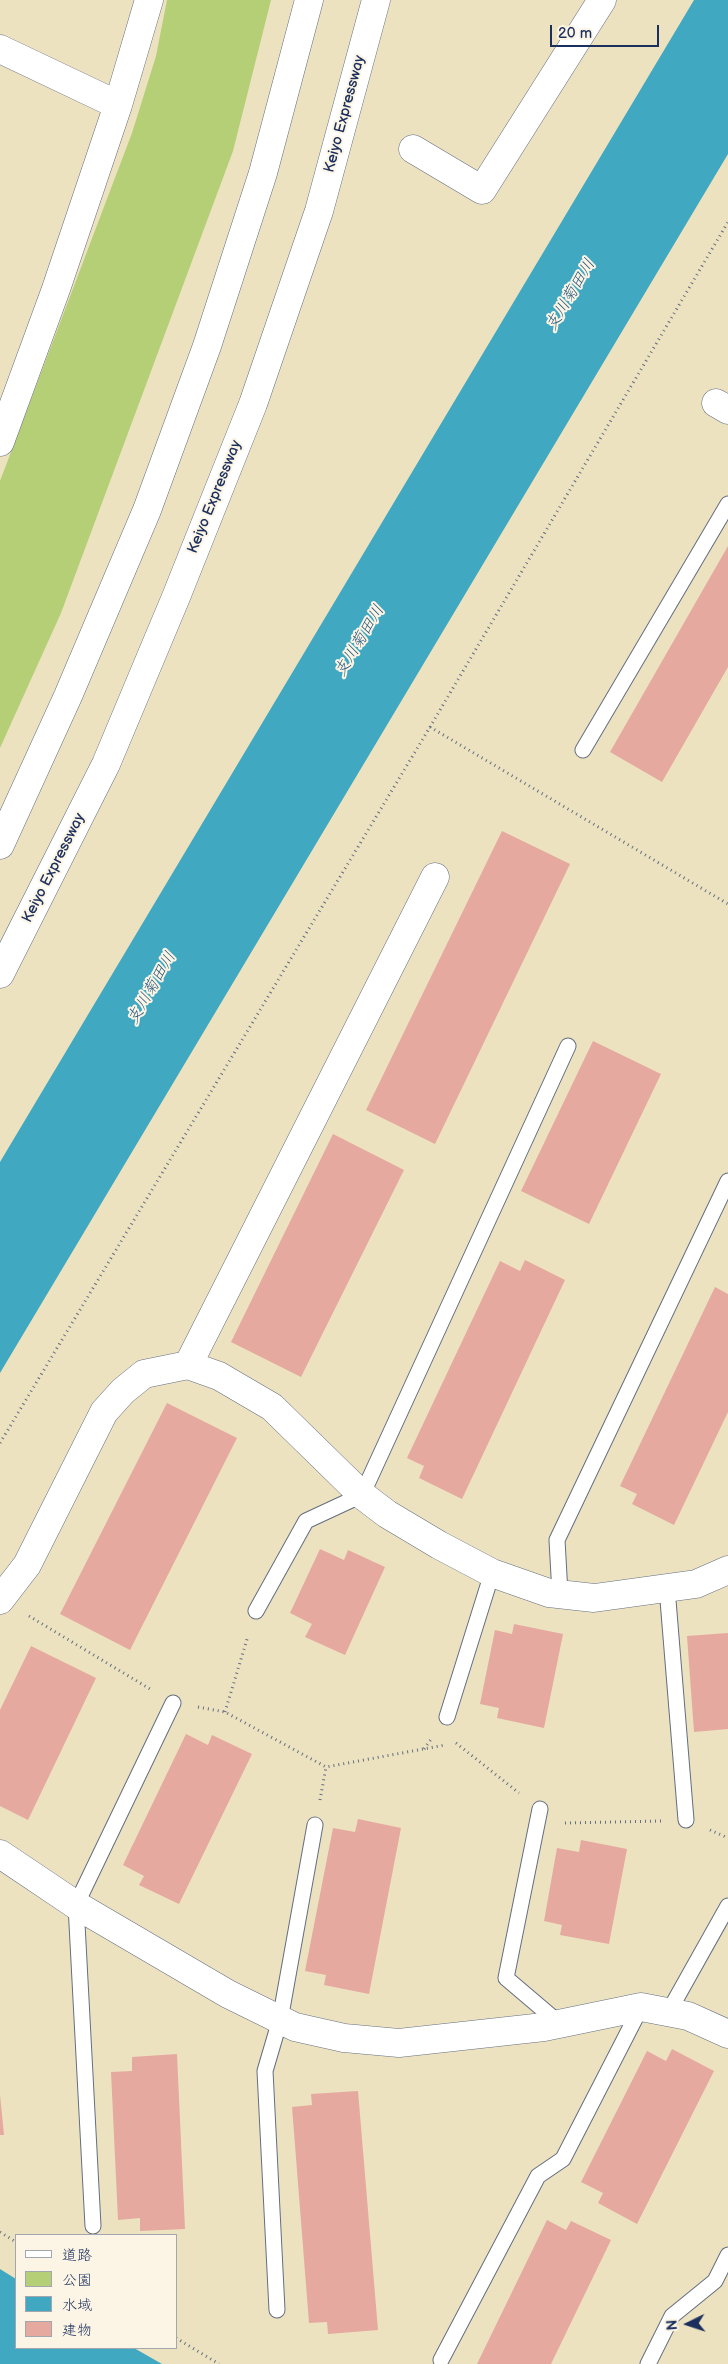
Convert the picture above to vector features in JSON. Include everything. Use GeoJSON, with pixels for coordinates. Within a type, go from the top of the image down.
{"type":"FeatureCollection","features":[{"type":"Feature","properties":{"kind":"main road"},"geometry":{"type":"LineString","coordinates":[[0,442],[56,289],[118,105],[149,0]]}},
{"type":"Feature","properties":{"kind":"main road"},"geometry":{"type":"LineString","coordinates":[[0,845],[68,696],[147,510],[207,346],[263,173],[309,0]]}},
{"type":"Feature","properties":{"kind":"main road","name":"Keiyo Expressway"},"geometry":{"type":"LineString","coordinates":[[0,974],[106,764],[176,597],[253,404],[319,211],[376,0]]}},
{"type":"Feature","properties":{"kind":"main road"},"geometry":{"type":"LineString","coordinates":[[413,149],[482,190],[602,0]]}},
{"type":"Feature","properties":{"kind":"main road"},"geometry":{"type":"LineString","coordinates":[[0,48],[118,105]]}},
{"type":"Feature","properties":{"kind":"main road"},"geometry":{"type":"LineString","coordinates":[[188,1365],[435,877]]}},
{"type":"Feature","properties":{"kind":"main road"},"geometry":{"type":"LineString","coordinates":[[0,1600],[27,1565],[104,1412],[123,1391],[144,1374],[188,1365],[219,1376],[272,1407],[362,1495],[387,1514],[492,1573],[549,1593],[594,1598],[696,1584],[728,1570]]}},
{"type":"Feature","properties":{"kind":"main road"},"geometry":{"type":"LineString","coordinates":[[0,1854],[76,1905],[228,1994],[295,2027],[344,2038],[399,2043],[544,2027],[641,2007],[688,2016],[728,2034]]}},
{"type":"Feature","properties":{"kind":"lane"},"geometry":{"type":"LineString","coordinates":[[583,750],[728,504]]}},
{"type":"Feature","properties":{"kind":"lane"},"geometry":{"type":"LineString","coordinates":[[256,1611],[306,1521],[362,1495],[568,1046]]}},
{"type":"Feature","properties":{"kind":"lane"},"geometry":{"type":"LineString","coordinates":[[560,1594],[557,1540],[728,1181]]}},
{"type":"Feature","properties":{"kind":"lane"},"geometry":{"type":"LineString","coordinates":[[447,1717],[492,1573]]}},
{"type":"Feature","properties":{"kind":"lane"},"geometry":{"type":"LineString","coordinates":[[667,1588],[686,1820]]}},
{"type":"Feature","properties":{"kind":"lane"},"geometry":{"type":"LineString","coordinates":[[93,2226],[76,1905],[173,1703]]}},
{"type":"Feature","properties":{"kind":"lane"},"geometry":{"type":"LineString","coordinates":[[540,1810],[506,1978],[559,2023]]}},
{"type":"Feature","properties":{"kind":"lane"},"geometry":{"type":"LineString","coordinates":[[278,2310],[265,2071],[280,2020],[315,1825]]}},
{"type":"Feature","properties":{"kind":"lane"},"geometry":{"type":"LineString","coordinates":[[668,2013],[728,1906]]}},
{"type":"Feature","properties":{"kind":"lane"},"geometry":{"type":"LineString","coordinates":[[442,2360],[538,2176],[562,2159],[641,2007]]}},
{"type":"Feature","properties":{"kind":"lane"},"geometry":{"type":"LineString","coordinates":[[648,2364],[672,2316],[715,2281],[728,2255]]}},
{"type":"Feature","properties":{"kind":"path"},"geometry":{"type":"LineString","coordinates":[[0,1443],[430,727],[728,222]]}},
{"type":"Feature","properties":{"kind":"path"},"geometry":{"type":"LineString","coordinates":[[430,727],[728,904]]}},
{"type":"Feature","properties":{"kind":"path"},"geometry":{"type":"LineString","coordinates":[[0,1600],[173,1703],[225,1712],[326,1767],[457,1743],[558,1824],[686,1820],[728,1838]]}},
{"type":"Feature","properties":{"kind":"path"},"geometry":{"type":"LineString","coordinates":[[225,1712],[256,1611]]}},
{"type":"Feature","properties":{"kind":"path"},"geometry":{"type":"LineString","coordinates":[[315,1825],[326,1767]]}},
{"type":"Feature","properties":{"kind":"path"},"geometry":{"type":"LineString","coordinates":[[0,2232],[15,2241]]}},
{"type":"Feature","properties":{"kind":"path"},"geometry":{"type":"LineString","coordinates":[[178,2339],[219,2364]]}},
{"type":"Feature","properties":{"kind":"green space"},"geometry":{"type":"Polygon","coordinates":[[[167,0],[271,0],[233,151],[61,613],[0,748],[0,481],[132,133],[156,56],[167,0]]]}},
{"type":"Feature","properties":{"kind":"water","name":"支川菊田川"},"geometry":{"type":"Polygon","coordinates":[[[694,0],[728,0],[728,154],[0,1373],[0,1162],[694,0]]]}},
{"type":"Feature","properties":{"kind":"water"},"geometry":{"type":"Polygon","coordinates":[[[0,2269],[15,2278],[15,2349],[136,2349],[162,2364],[0,2364],[0,2269]]]}},
{"type":"Feature","properties":{"kind":"building"},"geometry":{"type":"Polygon","coordinates":[[[728,546],[728,667],[662,782],[610,752],[728,546]]]}},
{"type":"Feature","properties":{"kind":"building"},"geometry":{"type":"Polygon","coordinates":[[[502,831],[570,864],[435,1144],[366,1110],[502,831]]]}},
{"type":"Feature","properties":{"kind":"building"},"geometry":{"type":"Polygon","coordinates":[[[593,1041],[661,1074],[589,1224],[521,1191],[593,1041]]]}},
{"type":"Feature","properties":{"kind":"building"},"geometry":{"type":"Polygon","coordinates":[[[333,1134],[404,1170],[301,1377],[231,1342],[333,1134]]]}},
{"type":"Feature","properties":{"kind":"building"},"geometry":{"type":"Polygon","coordinates":[[[525,1260],[565,1280],[462,1499],[419,1478],[424,1466],[407,1458],[500,1261],[520,1271],[525,1260]]]}},
{"type":"Feature","properties":{"kind":"building"},"geometry":{"type":"Polygon","coordinates":[[[715,1287],[728,1294],[728,1412],[674,1525],[632,1504],[637,1494],[620,1486],[715,1287]]]}},
{"type":"Feature","properties":{"kind":"building"},"geometry":{"type":"Polygon","coordinates":[[[167,1403],[237,1438],[130,1650],[60,1614],[167,1403]]]}},
{"type":"Feature","properties":{"kind":"building"},"geometry":{"type":"Polygon","coordinates":[[[320,1549],[344,1560],[348,1550],[385,1567],[345,1655],[305,1637],[312,1624],[290,1613],[320,1549]]]}},
{"type":"Feature","properties":{"kind":"building"},"geometry":{"type":"Polygon","coordinates":[[[514,1624],[563,1634],[544,1728],[497,1718],[499,1708],[480,1704],[495,1630],[512,1634],[514,1624]]]}},
{"type":"Feature","properties":{"kind":"building"},"geometry":{"type":"Polygon","coordinates":[[[728,1633],[728,1729],[694,1732],[687,1636],[728,1633]]]}},
{"type":"Feature","properties":{"kind":"building"},"geometry":{"type":"Polygon","coordinates":[[[31,1646],[96,1678],[28,1820],[0,1806],[0,1710],[31,1646]]]}},
{"type":"Feature","properties":{"kind":"building"},"geometry":{"type":"Polygon","coordinates":[[[186,1734],[208,1745],[212,1735],[252,1754],[179,1904],[139,1885],[144,1876],[123,1865],[186,1734]]]}},
{"type":"Feature","properties":{"kind":"building"},"geometry":{"type":"Polygon","coordinates":[[[358,1819],[401,1828],[369,1994],[324,1985],[326,1975],[305,1971],[333,1828],[355,1832],[358,1819]]]}},
{"type":"Feature","properties":{"kind":"building"},"geometry":{"type":"Polygon","coordinates":[[[581,1840],[627,1849],[609,1944],[560,1935],[562,1925],[544,1921],[557,1848],[579,1852],[581,1840]]]}},
{"type":"Feature","properties":{"kind":"building"},"geometry":{"type":"Polygon","coordinates":[[[672,2049],[714,2071],[637,2224],[598,2203],[603,2193],[581,2182],[647,2051],[666,2061],[672,2049]]]}},
{"type":"Feature","properties":{"kind":"building"},"geometry":{"type":"Polygon","coordinates":[[[177,2054],[185,2229],[140,2231],[140,2218],[118,2220],[111,2072],[132,2071],[132,2057],[177,2054]]]}},
{"type":"Feature","properties":{"kind":"building"},"geometry":{"type":"Polygon","coordinates":[[[358,2091],[378,2330],[328,2334],[327,2322],[309,2323],[292,2107],[312,2105],[311,2094],[358,2091]]]}},
{"type":"Feature","properties":{"kind":"building"},"geometry":{"type":"Polygon","coordinates":[[[0,2095],[4,2135],[0,2135],[0,2095]]]}},
{"type":"Feature","properties":{"kind":"building"},"geometry":{"type":"Polygon","coordinates":[[[547,2220],[566,2230],[571,2221],[611,2240],[551,2364],[477,2364],[547,2220]]]}}]}
